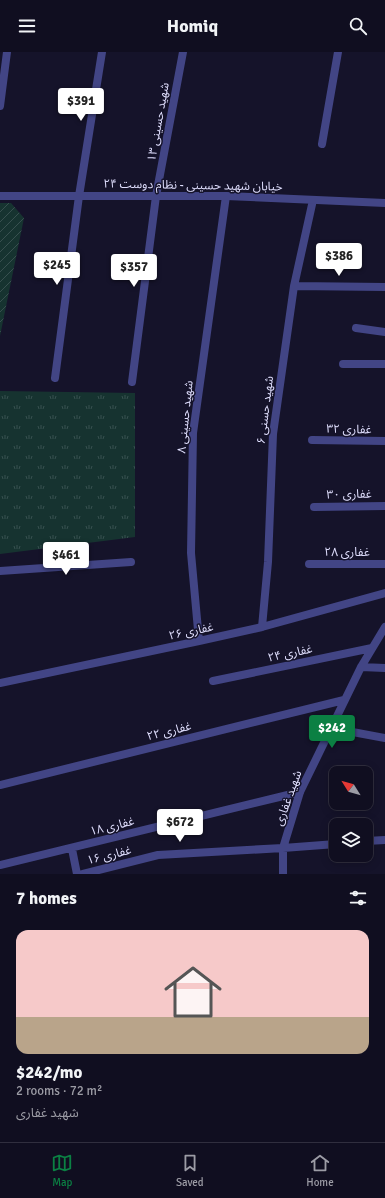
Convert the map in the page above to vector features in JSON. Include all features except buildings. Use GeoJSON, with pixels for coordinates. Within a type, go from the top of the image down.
{"type":"FeatureCollection","features":[{"type":"Feature","properties":{"kind":"street"},"geometry":{"type":"LineString","coordinates":[[0,106],[7,52]]}},
{"type":"Feature","properties":{"kind":"street"},"geometry":{"type":"LineString","coordinates":[[55,378],[79,196],[102,52]]}},
{"type":"Feature","properties":{"kind":"street","name":"شهید حسینی ۱۳"},"geometry":{"type":"LineString","coordinates":[[132,382],[156,196],[183,52]]}},
{"type":"Feature","properties":{"kind":"street"},"geometry":{"type":"LineString","coordinates":[[322,144],[338,52]]}},
{"type":"Feature","properties":{"kind":"street","name":"خیابان شهید حسینی - نظام دوست ۲۴"},"geometry":{"type":"LineString","coordinates":[[0,196],[226,196],[385,203]]}},
{"type":"Feature","properties":{"kind":"street","name":"شهید حسینی ۸"},"geometry":{"type":"LineString","coordinates":[[199,641],[191,553],[193,433],[226,196]]}},
{"type":"Feature","properties":{"kind":"street","name":"شهید حسنی ۶"},"geometry":{"type":"LineString","coordinates":[[262,627],[268,562],[273,434],[294,286],[313,200]]}},
{"type":"Feature","properties":{"kind":"street"},"geometry":{"type":"LineString","coordinates":[[294,286],[385,287]]}},
{"type":"Feature","properties":{"kind":"street"},"geometry":{"type":"LineString","coordinates":[[356,328],[385,332]]}},
{"type":"Feature","properties":{"kind":"street"},"geometry":{"type":"LineString","coordinates":[[343,364],[385,364]]}},
{"type":"Feature","properties":{"kind":"street","name":"غفاری ۳۲"},"geometry":{"type":"LineString","coordinates":[[312,440],[385,441]]}},
{"type":"Feature","properties":{"kind":"street","name":"غفاری ۳۰"},"geometry":{"type":"LineString","coordinates":[[314,507],[385,506]]}},
{"type":"Feature","properties":{"kind":"street"},"geometry":{"type":"LineString","coordinates":[[0,571],[131,562]]}},
{"type":"Feature","properties":{"kind":"street","name":"غفاری ۲۸"},"geometry":{"type":"LineString","coordinates":[[309,564],[385,564]]}},
{"type":"Feature","properties":{"kind":"street","name":"غفاری ۲۶"},"geometry":{"type":"LineString","coordinates":[[0,684],[262,627],[385,593]]}},
{"type":"Feature","properties":{"kind":"street","name":"شهید غفاری"},"geometry":{"type":"LineString","coordinates":[[283,874],[283,848],[300,792],[344,700],[385,627]]}},
{"type":"Feature","properties":{"kind":"street","name":"غفاری ۲۴"},"geometry":{"type":"LineString","coordinates":[[213,681],[372,648]]}},
{"type":"Feature","properties":{"kind":"street"},"geometry":{"type":"LineString","coordinates":[[361,668],[385,668]]}},
{"type":"Feature","properties":{"kind":"street","name":"غفاری ۲۲"},"geometry":{"type":"LineString","coordinates":[[0,785],[344,700]]}},
{"type":"Feature","properties":{"kind":"street"},"geometry":{"type":"LineString","coordinates":[[331,728],[385,738]]}},
{"type":"Feature","properties":{"kind":"street","name":"غفاری ۱۸"},"geometry":{"type":"LineString","coordinates":[[0,865],[300,792]]}},
{"type":"Feature","properties":{"kind":"street"},"geometry":{"type":"LineString","coordinates":[[373,841],[385,840]]}},
{"type":"Feature","properties":{"kind":"street","name":"غفاری ۱۶"},"geometry":{"type":"LineString","coordinates":[[83,874],[158,855],[329,845]]}},
{"type":"Feature","properties":{"kind":"street"},"geometry":{"type":"LineString","coordinates":[[72,848],[77,874]]}},
{"type":"Feature","properties":{"kind":"green space"},"geometry":{"type":"Polygon","coordinates":[[[0,203],[11,203],[24,218],[0,336],[0,203]]]}},
{"type":"Feature","properties":{"kind":"green space"},"geometry":{"type":"Polygon","coordinates":[[[0,391],[135,393],[135,537],[0,554],[0,391]]]}}]}
